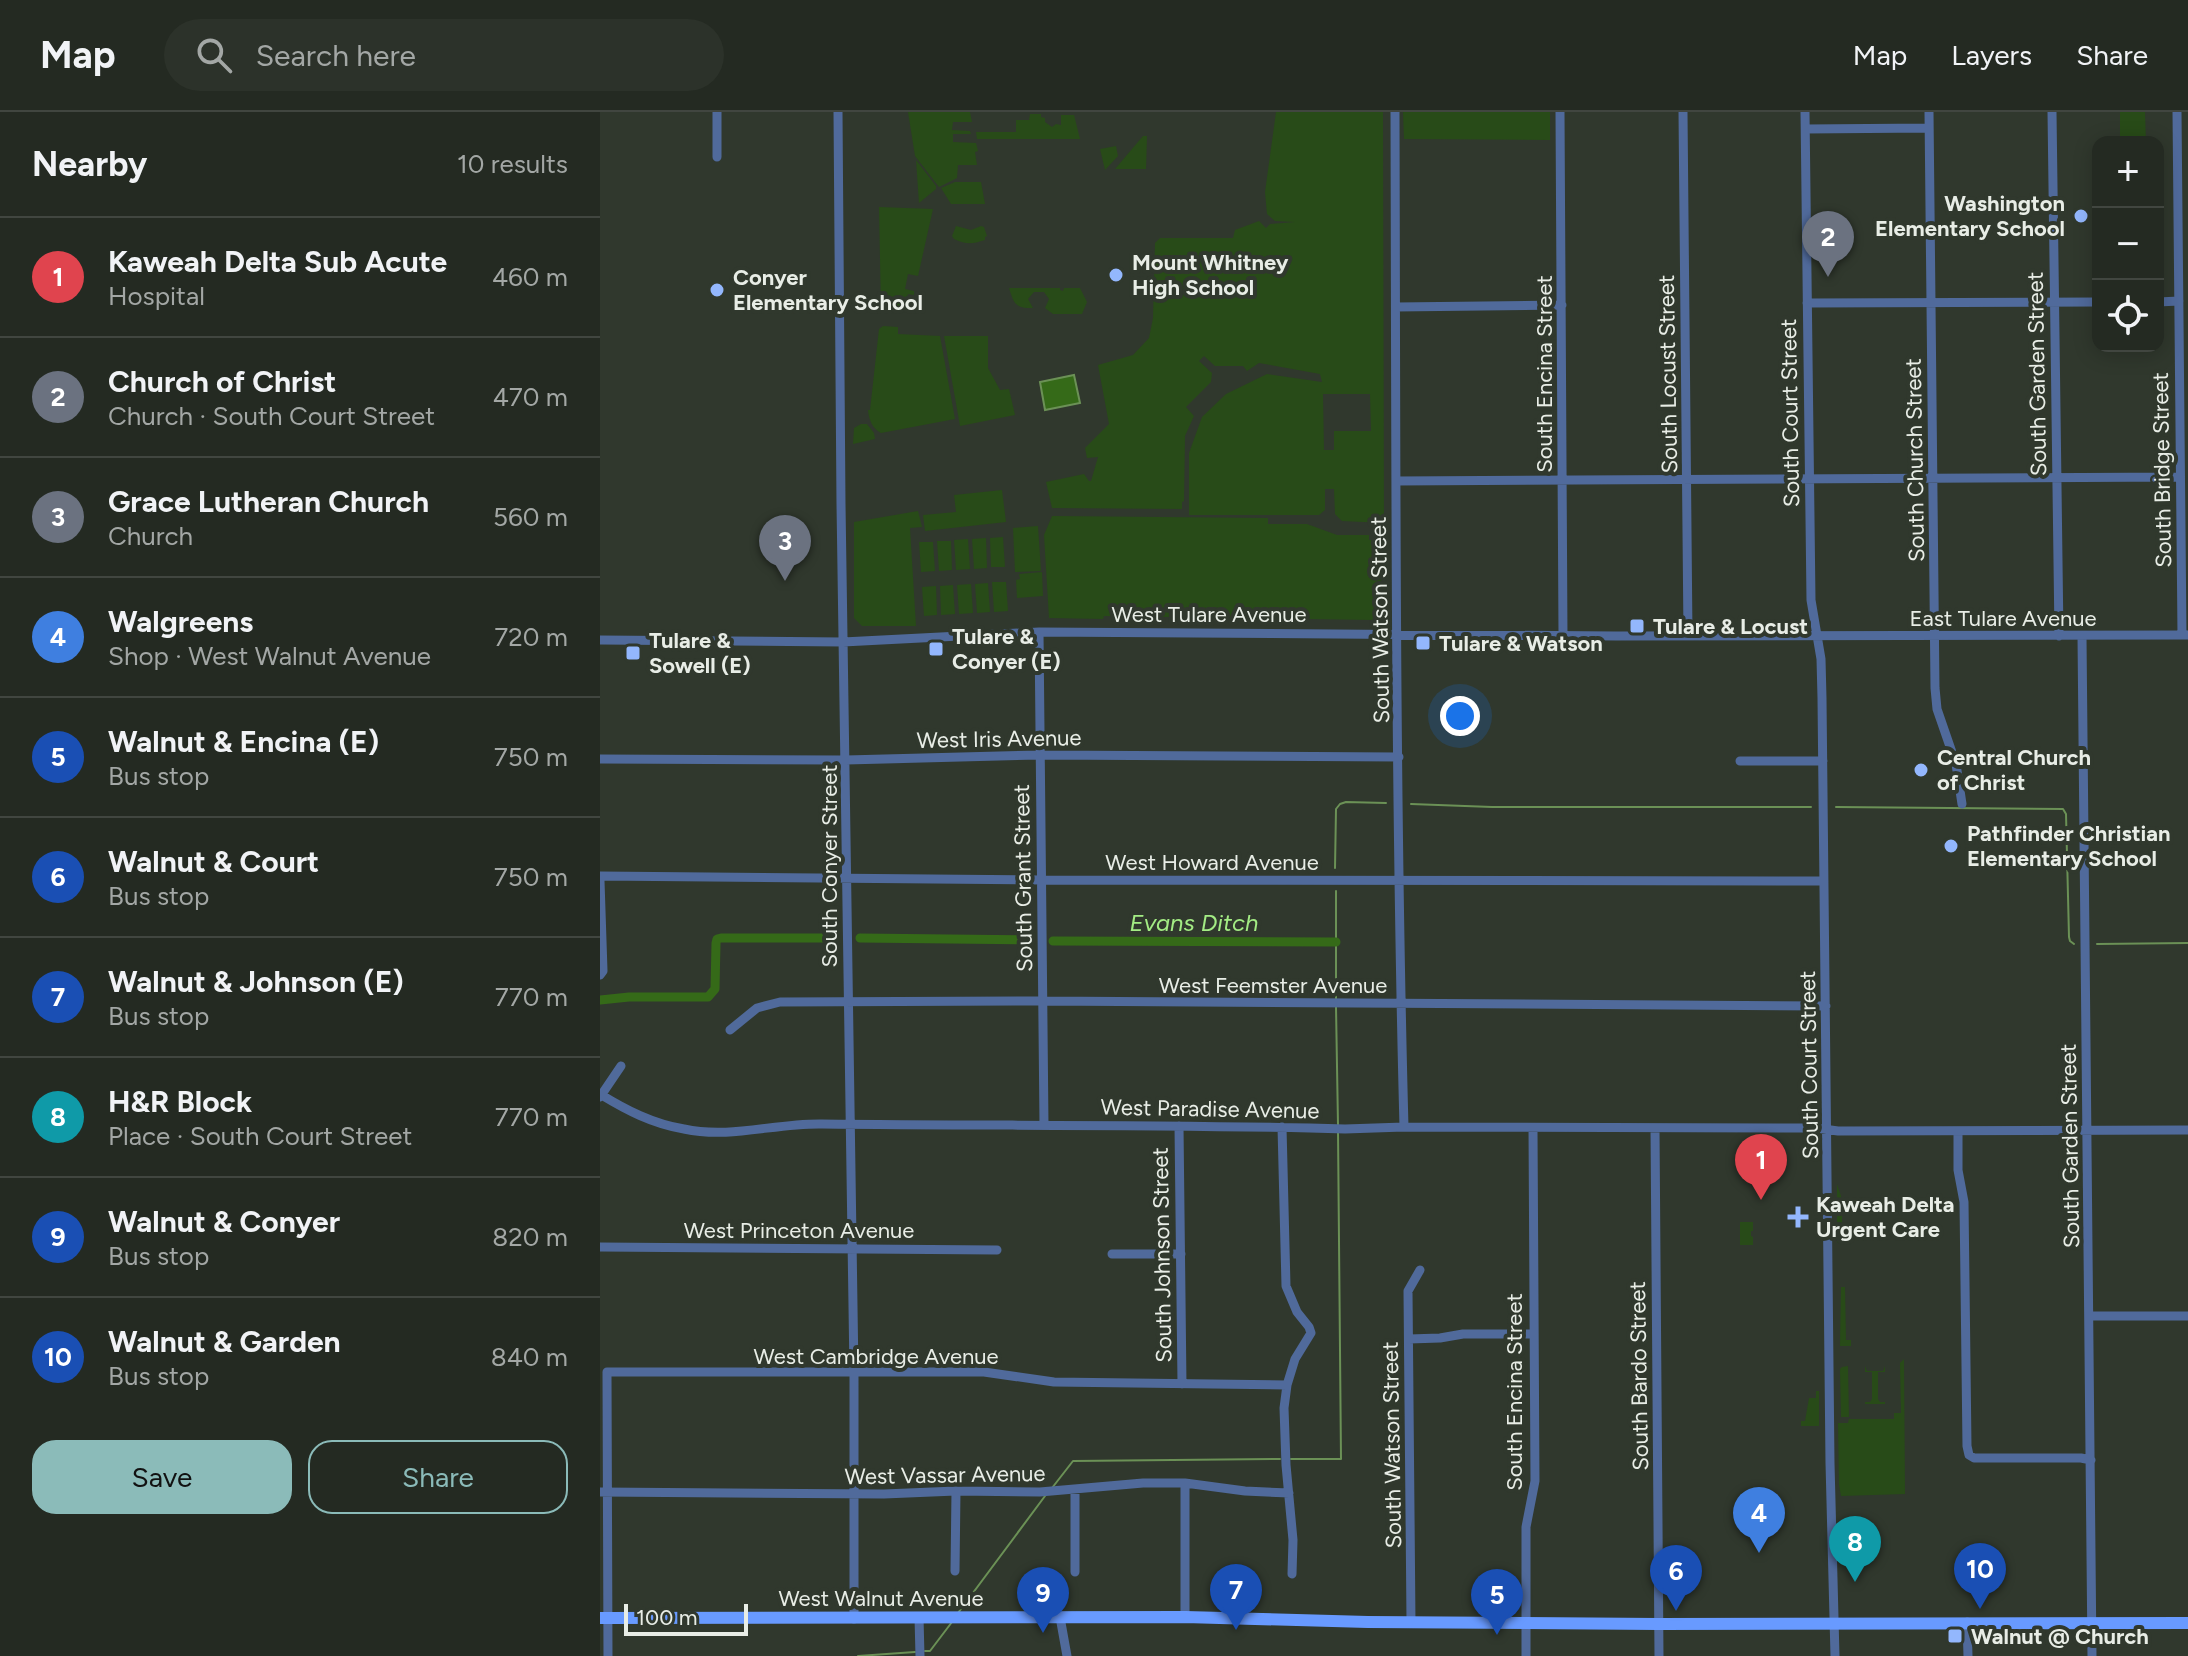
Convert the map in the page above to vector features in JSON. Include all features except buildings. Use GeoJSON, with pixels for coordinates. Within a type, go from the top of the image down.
{"type":"FeatureCollection","features":[{"type":"Feature","properties":{"kind":"main road","name":"West Walnut Avenue"},"geometry":{"type":"LineString","coordinates":[[604,1618],[1185,1617],[1659,1624],[2188,1623]]}},
{"type":"Feature","properties":{"kind":"street"},"geometry":{"type":"LineString","coordinates":[[717,112],[717,157]]}},
{"type":"Feature","properties":{"kind":"street","name":"South Conyer Street"},"geometry":{"type":"LineString","coordinates":[[838,112],[854,1373],[854,1619]]}},
{"type":"Feature","properties":{"kind":"street","name":"South Watson Street"},"geometry":{"type":"LineString","coordinates":[[1395,112],[1404,1127]]}},
{"type":"Feature","properties":{"kind":"street","name":"South Encina Street"},"geometry":{"type":"LineString","coordinates":[[1560,112],[1563,636]]}},
{"type":"Feature","properties":{"kind":"street","name":"South Locust Street"},"geometry":{"type":"LineString","coordinates":[[1683,112],[1688,636]]}},
{"type":"Feature","properties":{"kind":"street","name":"South Court Street"},"geometry":{"type":"LineString","coordinates":[[1805,112],[1811,600],[1821,659],[1823,761],[1835,1656]]}},
{"type":"Feature","properties":{"kind":"street","name":"South Church Street"},"geometry":{"type":"LineString","coordinates":[[1929,112],[1937,709],[1956,764],[1962,804]]}},
{"type":"Feature","properties":{"kind":"street","name":"South Garden Street"},"geometry":{"type":"LineString","coordinates":[[2052,112],[2059,636]]}},
{"type":"Feature","properties":{"kind":"street","name":"South Bridge Street"},"geometry":{"type":"LineString","coordinates":[[2177,112],[2182,139],[2180,477],[2185,635]]}},
{"type":"Feature","properties":{"kind":"street"},"geometry":{"type":"LineString","coordinates":[[1806,129],[1929,128]]}},
{"type":"Feature","properties":{"kind":"street"},"geometry":{"type":"LineString","coordinates":[[2164,302],[2179,301]]}},
{"type":"Feature","properties":{"kind":"street"},"geometry":{"type":"LineString","coordinates":[[1807,303],[2092,302]]}},
{"type":"Feature","properties":{"kind":"street"},"geometry":{"type":"LineString","coordinates":[[1396,307],[1562,305]]}},
{"type":"Feature","properties":{"kind":"street"},"geometry":{"type":"LineString","coordinates":[[1396,481],[2180,477]]}},
{"type":"Feature","properties":{"kind":"street","name":"West Tulare Avenue"},"geometry":{"type":"LineString","coordinates":[[600,640],[843,642],[1039,632],[1817,637]]}},
{"type":"Feature","properties":{"kind":"street","name":"South Grant Street"},"geometry":{"type":"LineString","coordinates":[[1039,632],[1044,1125]]}},
{"type":"Feature","properties":{"kind":"street","name":"East Tulare Avenue"},"geometry":{"type":"LineString","coordinates":[[1817,637],[2185,635]]}},
{"type":"Feature","properties":{"kind":"street","name":"South Garden Street"},"geometry":{"type":"LineString","coordinates":[[2082,636],[2092,1656]]}},
{"type":"Feature","properties":{"kind":"street","name":"West Iris Avenue"},"geometry":{"type":"LineString","coordinates":[[600,759],[846,760],[1040,755],[1399,757]]}},
{"type":"Feature","properties":{"kind":"street"},"geometry":{"type":"LineString","coordinates":[[1740,761],[1823,761]]}},
{"type":"Feature","properties":{"kind":"street","name":"West Howard Avenue"},"geometry":{"type":"LineString","coordinates":[[600,879],[848,877],[1824,881]]}},
{"type":"Feature","properties":{"kind":"street"},"geometry":{"type":"LineString","coordinates":[[600,879],[603,971],[600,975]]}},
{"type":"Feature","properties":{"kind":"street","name":"West Feemster Avenue"},"geometry":{"type":"LineString","coordinates":[[730,1030],[757,1008],[780,1002],[1826,1006]]}},
{"type":"Feature","properties":{"kind":"street"},"geometry":{"type":"LineString","coordinates":[[600,1096],[621,1066]]}},
{"type":"Feature","properties":{"kind":"street","name":"West Paradise Avenue"},"geometry":{"type":"LineString","coordinates":[[600,1096],[657,1122],[683,1129],[730,1133],[817,1124],[1958,1132],[2188,1130]]}},
{"type":"Feature","properties":{"kind":"street","name":"South Johnson Street"},"geometry":{"type":"LineString","coordinates":[[1179,1126],[1182,1384]]}},
{"type":"Feature","properties":{"kind":"street"},"geometry":{"type":"LineString","coordinates":[[1282,1127],[1286,1286],[1297,1312],[1311,1333],[1295,1359],[1284,1408],[1293,1540],[1292,1574]]}},
{"type":"Feature","properties":{"kind":"street","name":"South Encina Street"},"geometry":{"type":"LineString","coordinates":[[1526,1656],[1526,1527],[1535,1481],[1533,1128]]}},
{"type":"Feature","properties":{"kind":"street","name":"South Bardo Street"},"geometry":{"type":"LineString","coordinates":[[1655,1128],[1659,1624]]}},
{"type":"Feature","properties":{"kind":"street"},"geometry":{"type":"LineString","coordinates":[[1958,1132],[1958,1170],[1964,1202],[1969,1455],[1974,1458],[2091,1460]]}},
{"type":"Feature","properties":{"kind":"street","name":"West Princeton Avenue"},"geometry":{"type":"LineString","coordinates":[[600,1247],[997,1250]]}},
{"type":"Feature","properties":{"kind":"street"},"geometry":{"type":"LineString","coordinates":[[1112,1254],[1181,1254]]}},
{"type":"Feature","properties":{"kind":"street","name":"South Watson Street"},"geometry":{"type":"LineString","coordinates":[[1411,1622],[1408,1291],[1420,1270]]}},
{"type":"Feature","properties":{"kind":"street"},"geometry":{"type":"LineString","coordinates":[[2090,1316],[2188,1316]]}},
{"type":"Feature","properties":{"kind":"street"},"geometry":{"type":"LineString","coordinates":[[1409,1339],[1463,1334],[1533,1334]]}},
{"type":"Feature","properties":{"kind":"street","name":"West Cambridge Avenue"},"geometry":{"type":"LineString","coordinates":[[603,1492],[607,1372],[984,1372],[1054,1382],[1287,1385]]}},
{"type":"Feature","properties":{"kind":"street","name":"West Vassar Avenue"},"geometry":{"type":"LineString","coordinates":[[603,1492],[1040,1492],[1143,1483],[1185,1483],[1289,1493]]}},
{"type":"Feature","properties":{"kind":"street"},"geometry":{"type":"LineString","coordinates":[[1185,1483],[1185,1617]]}},
{"type":"Feature","properties":{"kind":"street"},"geometry":{"type":"LineString","coordinates":[[955,1571],[956,1491]]}},
{"type":"Feature","properties":{"kind":"street"},"geometry":{"type":"LineString","coordinates":[[1075,1491],[1075,1572]]}},
{"type":"Feature","properties":{"kind":"street"},"geometry":{"type":"LineString","coordinates":[[603,1492],[604,1618],[608,1656]]}},
{"type":"Feature","properties":{"kind":"street"},"geometry":{"type":"LineString","coordinates":[[919,1617],[920,1656]]}},
{"type":"Feature","properties":{"kind":"street"},"geometry":{"type":"LineString","coordinates":[[1060,1617],[1067,1656]]}},
{"type":"Feature","properties":{"kind":"street"},"geometry":{"type":"LineString","coordinates":[[1967,1622],[1968,1656]]}},
{"type":"Feature","properties":{"kind":"street"},"geometry":{"type":"LineString","coordinates":[[1659,1624],[1659,1656]]}},
{"type":"Feature","properties":{"kind":"shaded area"},"geometry":{"type":"Polygon","coordinates":[[[908,112],[970,112],[972,122],[953,122],[952,130],[970,131],[971,134],[953,134],[953,142],[976,143],[977,165],[958,165],[957,178],[939,187],[915,156],[908,112]]]}},
{"type":"Feature","properties":{"kind":"shaded area"},"geometry":{"type":"Polygon","coordinates":[[[1276,112],[1383,112],[1384,523],[1342,521],[1335,514],[1334,489],[1325,489],[1325,510],[1319,515],[1189,515],[1189,453],[1202,417],[1226,394],[1267,374],[1322,382],[1320,374],[1259,363],[1247,371],[1243,366],[1215,366],[1204,356],[1199,361],[1212,373],[1211,382],[1186,407],[1194,416],[1185,436],[1182,509],[1052,508],[1046,482],[1084,474],[1091,481],[1098,457],[1087,458],[1085,448],[1109,424],[1098,365],[1133,355],[1149,338],[1153,318],[1155,243],[1160,238],[1233,238],[1235,230],[1259,221],[1266,228],[1270,224],[1295,222],[1275,221],[1267,214],[1265,192],[1276,112]],[[1323,394],[1324,450],[1334,450],[1334,431],[1371,431],[1370,394],[1323,394]]]}},
{"type":"Feature","properties":{"kind":"shaded area"},"geometry":{"type":"Polygon","coordinates":[[[1403,112],[1550,112],[1550,140],[1404,139],[1403,112]]]}},
{"type":"Feature","properties":{"kind":"shaded area"},"geometry":{"type":"Polygon","coordinates":[[[2120,112],[2145,112],[2146,136],[2120,136],[2120,112]]]}},
{"type":"Feature","properties":{"kind":"shaded area"},"geometry":{"type":"Polygon","coordinates":[[[1030,114],[1041,114],[1052,127],[1061,125],[1061,115],[1074,115],[1080,139],[977,139],[976,132],[1016,132],[1016,120],[1029,120],[1030,114]]]}},
{"type":"Feature","properties":{"kind":"shaded area"},"geometry":{"type":"Polygon","coordinates":[[[1143,136],[1147,136],[1146,169],[1115,169],[1143,136]]]}},
{"type":"Feature","properties":{"kind":"shaded area"},"geometry":{"type":"Polygon","coordinates":[[[1116,146],[1118,156],[1105,170],[1100,149],[1116,146]]]}},
{"type":"Feature","properties":{"kind":"shaded area"},"geometry":{"type":"Polygon","coordinates":[[[916,160],[936,186],[919,203],[916,160]]]}},
{"type":"Feature","properties":{"kind":"shaded area"},"geometry":{"type":"Polygon","coordinates":[[[955,182],[981,182],[985,204],[951,204],[941,188],[955,182]]]}},
{"type":"Feature","properties":{"kind":"shaded area"},"geometry":{"type":"Polygon","coordinates":[[[879,207],[933,209],[918,276],[908,274],[905,289],[914,291],[914,295],[908,294],[906,309],[881,310],[879,207]]]}},
{"type":"Feature","properties":{"kind":"shaded area"},"geometry":{"type":"Polygon","coordinates":[[[956,226],[971,230],[981,226],[987,236],[985,240],[962,242],[952,236],[956,226]]]}},
{"type":"Feature","properties":{"kind":"shaded area"},"geometry":{"type":"Polygon","coordinates":[[[1009,288],[1060,288],[1063,291],[1064,288],[1080,288],[1087,302],[1082,314],[1053,314],[1045,308],[1049,299],[1044,292],[1034,292],[1028,299],[1033,308],[1027,308],[1016,304],[1009,288]]]}},
{"type":"Feature","properties":{"kind":"shaded area"},"geometry":{"type":"Polygon","coordinates":[[[883,326],[898,327],[898,334],[940,336],[955,419],[881,433],[873,426],[868,410],[879,329],[883,326]]]}},
{"type":"Feature","properties":{"kind":"shaded area"},"geometry":{"type":"Polygon","coordinates":[[[944,336],[988,336],[988,368],[1000,390],[1009,389],[1015,415],[960,426],[944,336]]]}},
{"type":"Feature","properties":{"kind":"shaded area"},"geometry":{"type":"Polygon","coordinates":[[[1074,375],[1080,403],[1045,410],[1040,382],[1074,375]]]}},
{"type":"Feature","properties":{"kind":"shaded area"},"geometry":{"type":"Polygon","coordinates":[[[867,424],[875,439],[853,444],[854,428],[867,424]]]}},
{"type":"Feature","properties":{"kind":"shaded area"},"geometry":{"type":"Polygon","coordinates":[[[1002,490],[1006,522],[925,531],[923,515],[956,512],[954,495],[1002,490]]]}},
{"type":"Feature","properties":{"kind":"shaded area"},"geometry":{"type":"Polygon","coordinates":[[[918,511],[922,527],[910,528],[916,626],[862,626],[854,618],[854,522],[918,511]]]}},
{"type":"Feature","properties":{"kind":"shaded area"},"geometry":{"type":"Polygon","coordinates":[[[1052,516],[1268,518],[1268,524],[1307,524],[1337,535],[1369,535],[1369,540],[1384,540],[1385,614],[1374,620],[1049,618],[1044,535],[1052,516]]]}},
{"type":"Feature","properties":{"kind":"shaded area"},"geometry":{"type":"Polygon","coordinates":[[[1038,526],[1041,571],[1015,572],[1013,528],[1038,526]]]}},
{"type":"Feature","properties":{"kind":"shaded area"},"geometry":{"type":"Polygon","coordinates":[[[1003,537],[1005,567],[991,567],[990,538],[1003,537]]]}},
{"type":"Feature","properties":{"kind":"shaded area"},"geometry":{"type":"Polygon","coordinates":[[[986,538],[987,568],[974,569],[972,539],[986,538]]]}},
{"type":"Feature","properties":{"kind":"shaded area"},"geometry":{"type":"Polygon","coordinates":[[[968,539],[970,569],[956,570],[954,540],[968,539]]]}},
{"type":"Feature","properties":{"kind":"shaded area"},"geometry":{"type":"Polygon","coordinates":[[[937,541],[951,541],[952,570],[939,571],[937,541]]]}},
{"type":"Feature","properties":{"kind":"shaded area"},"geometry":{"type":"Polygon","coordinates":[[[919,542],[933,542],[935,571],[921,572],[919,542]]]}},
{"type":"Feature","properties":{"kind":"shaded area"},"geometry":{"type":"Polygon","coordinates":[[[1042,572],[1043,596],[1017,598],[1016,580],[1020,579],[1019,574],[1042,572]]]}},
{"type":"Feature","properties":{"kind":"shaded area"},"geometry":{"type":"Polygon","coordinates":[[[992,582],[1006,582],[1008,611],[994,612],[992,582]]]}},
{"type":"Feature","properties":{"kind":"shaded area"},"geometry":{"type":"Polygon","coordinates":[[[988,583],[990,612],[977,613],[975,584],[988,583]]]}},
{"type":"Feature","properties":{"kind":"shaded area"},"geometry":{"type":"Polygon","coordinates":[[[971,584],[973,613],[959,614],[957,585],[971,584]]]}},
{"type":"Feature","properties":{"kind":"shaded area"},"geometry":{"type":"Polygon","coordinates":[[[953,585],[955,614],[941,615],[940,586],[953,585]]]}},
{"type":"Feature","properties":{"kind":"shaded area"},"geometry":{"type":"Polygon","coordinates":[[[936,586],[937,615],[924,616],[922,587],[936,586]]]}},
{"type":"Feature","properties":{"kind":"shaded area"},"geometry":{"type":"Polygon","coordinates":[[[1837,1184],[1842,1199],[1842,1235],[1837,1243],[1837,1184]]]}},
{"type":"Feature","properties":{"kind":"shaded area"},"geometry":{"type":"Polygon","coordinates":[[[1740,1222],[1753,1222],[1753,1245],[1740,1245],[1740,1222]]]}},
{"type":"Feature","properties":{"kind":"shaded area"},"geometry":{"type":"Polygon","coordinates":[[[1841,1287],[1845,1287],[1846,1340],[1851,1340],[1851,1346],[1840,1346],[1841,1287]]]}},
{"type":"Feature","properties":{"kind":"shaded area"},"geometry":{"type":"Polygon","coordinates":[[[1904,1359],[1905,1494],[1841,1496],[1838,1423],[1848,1423],[1849,1419],[1894,1419],[1894,1413],[1901,1413],[1900,1363],[1904,1359]]]}},
{"type":"Feature","properties":{"kind":"shaded area"},"geometry":{"type":"Polygon","coordinates":[[[1848,1366],[1849,1417],[1841,1417],[1840,1369],[1848,1366]]]}},
{"type":"Feature","properties":{"kind":"shaded area"},"geometry":{"type":"Polygon","coordinates":[[[1865,1366],[1867,1371],[1883,1371],[1885,1366],[1885,1372],[1878,1372],[1878,1399],[1885,1404],[1865,1404],[1872,1399],[1872,1372],[1865,1372],[1865,1366]]]}},
{"type":"Feature","properties":{"kind":"shaded area"},"geometry":{"type":"Polygon","coordinates":[[[1816,1391],[1819,1391],[1819,1426],[1801,1426],[1801,1421],[1805,1421],[1809,1398],[1816,1398],[1816,1391]]]}},
{"type":"Feature","properties":{"kind":"waterway"},"geometry":{"type":"LineString","coordinates":[[1335,868],[1336,809],[1346,802],[1386,803]]}},
{"type":"Feature","properties":{"kind":"waterway"},"geometry":{"type":"LineString","coordinates":[[1411,804],[1811,807]]}},
{"type":"Feature","properties":{"kind":"waterway"},"geometry":{"type":"LineString","coordinates":[[1836,807],[2063,809],[2066,814],[2069,937],[2074,944]]}},
{"type":"Feature","properties":{"kind":"waterway"},"geometry":{"type":"LineString","coordinates":[[1336,891],[1336,1001]]}},
{"type":"Feature","properties":{"kind":"waterway","name":"Evans Ditch"},"geometry":{"type":"LineString","coordinates":[[600,1000],[708,997],[715,989],[717,939],[834,938]]}},
{"type":"Feature","properties":{"kind":"waterway","name":"Evans Ditch"},"geometry":{"type":"LineString","coordinates":[[860,938],[1029,940]]}},
{"type":"Feature","properties":{"kind":"waterway","name":"Evans Ditch"},"geometry":{"type":"LineString","coordinates":[[1053,941],[1336,942]]}},
{"type":"Feature","properties":{"kind":"waterway"},"geometry":{"type":"LineString","coordinates":[[2097,944],[2188,943]]}},
{"type":"Feature","properties":{"kind":"waterway"},"geometry":{"type":"LineString","coordinates":[[1336,1007],[1338,1125]]}},
{"type":"Feature","properties":{"kind":"waterway"},"geometry":{"type":"LineString","coordinates":[[1291,1459],[1341,1459],[1338,1131]]}},
{"type":"Feature","properties":{"kind":"waterway"},"geometry":{"type":"LineString","coordinates":[[1052,1488],[1073,1461],[1280,1459]]}},
{"type":"Feature","properties":{"kind":"waterway"},"geometry":{"type":"LineString","coordinates":[[958,1613],[1045,1496]]}},
{"type":"Feature","properties":{"kind":"waterway"},"geometry":{"type":"LineString","coordinates":[[925,1651],[930,1651],[952,1622]]}},
{"type":"Feature","properties":{"kind":"waterway"},"geometry":{"type":"LineString","coordinates":[[858,1656],[915,1652]]}},
{"type":"Feature","properties":{"kind":"place","name":"Washington Elementary School"},"geometry":{"type":"Point","coordinates":[2081,216]}},
{"type":"Feature","properties":{"kind":"place","name":"Mount Whitney High School"},"geometry":{"type":"Point","coordinates":[1116,275]}},
{"type":"Feature","properties":{"kind":"place","name":"Church of Christ"},"geometry":{"type":"Point","coordinates":[1828,277]}},
{"type":"Feature","properties":{"kind":"place","name":"Conyer Elementary School"},"geometry":{"type":"Point","coordinates":[717,290]}},
{"type":"Feature","properties":{"kind":"place","name":"Grace Lutheran Church"},"geometry":{"type":"Point","coordinates":[785,581]}},
{"type":"Feature","properties":{"kind":"place","name":"Tulare & Locust"},"geometry":{"type":"Point","coordinates":[1637,626]}},
{"type":"Feature","properties":{"kind":"place","name":"Tulare & Watson"},"geometry":{"type":"Point","coordinates":[1423,643]}},
{"type":"Feature","properties":{"kind":"place","name":"Tulare & Conyer (E)"},"geometry":{"type":"Point","coordinates":[936,649]}},
{"type":"Feature","properties":{"kind":"place","name":"Tulare & Sowell (E)"},"geometry":{"type":"Point","coordinates":[633,653]}},
{"type":"Feature","properties":{"kind":"place","name":"Central Church of Christ"},"geometry":{"type":"Point","coordinates":[1921,770]}},
{"type":"Feature","properties":{"kind":"place","name":"Pathfinder Christian Elementary School"},"geometry":{"type":"Point","coordinates":[1951,846]}},
{"type":"Feature","properties":{"kind":"place","name":"Kaweah Delta Sub Acute"},"geometry":{"type":"Point","coordinates":[1761,1200]}},
{"type":"Feature","properties":{"kind":"place","name":"Kaweah Delta Urgent Care"},"geometry":{"type":"Point","coordinates":[1798,1217]}},
{"type":"Feature","properties":{"kind":"place","name":"Walgreens"},"geometry":{"type":"Point","coordinates":[1759,1553]}},
{"type":"Feature","properties":{"kind":"place","name":"H&R Block"},"geometry":{"type":"Point","coordinates":[1855,1582]}},
{"type":"Feature","properties":{"kind":"place","name":"Walnut & Garden"},"geometry":{"type":"Point","coordinates":[1980,1609]}},
{"type":"Feature","properties":{"kind":"place","name":"Walnut & Court"},"geometry":{"type":"Point","coordinates":[1676,1611]}},
{"type":"Feature","properties":{"kind":"place","name":"Walnut & Johnson (E)"},"geometry":{"type":"Point","coordinates":[1236,1630]}},
{"type":"Feature","properties":{"kind":"place","name":"Walnut & Conyer"},"geometry":{"type":"Point","coordinates":[1043,1633]}},
{"type":"Feature","properties":{"kind":"place","name":"Walnut & Encina (E)"},"geometry":{"type":"Point","coordinates":[1497,1635]}},
{"type":"Feature","properties":{"kind":"place","name":"Walnut @ Church"},"geometry":{"type":"Point","coordinates":[1955,1636]}}]}
